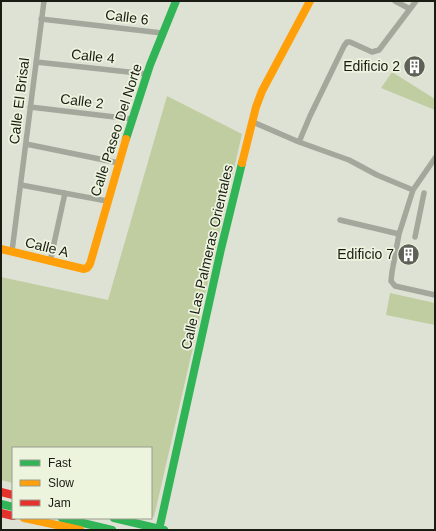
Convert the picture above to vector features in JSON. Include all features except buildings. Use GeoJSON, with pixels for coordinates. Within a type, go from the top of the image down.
{"type":"FeatureCollection","features":[{"type":"Feature","properties":{"kind":"street","name":"Calle El Brisal"},"geometry":{"type":"LineString","coordinates":[[12,251],[44,1]]}},
{"type":"Feature","properties":{"kind":"street","name":"Calle Paseo Del Norte"},"geometry":{"type":"LineString","coordinates":[[87,268],[90,264],[107,201],[147,74],[176,1]]}},
{"type":"Feature","properties":{"kind":"street","name":"Calle Las Palmeras Orientales"},"geometry":{"type":"LineString","coordinates":[[161,530],[182,425],[221,249],[256,107],[262,91],[310,1]]}},
{"type":"Feature","properties":{"kind":"street"},"geometry":{"type":"LineString","coordinates":[[395,1],[410,9]]}},
{"type":"Feature","properties":{"kind":"street"},"geometry":{"type":"LineString","coordinates":[[299,142],[313,109],[347,42],[372,52],[379,50],[416,1]]}},
{"type":"Feature","properties":{"kind":"street","name":"Calle 6"},"geometry":{"type":"LineString","coordinates":[[41,19],[162,33]]}},
{"type":"Feature","properties":{"kind":"street","name":"Calle 4"},"geometry":{"type":"LineString","coordinates":[[36,62],[147,74]]}},
{"type":"Feature","properties":{"kind":"street","name":"Calle 2"},"geometry":{"type":"LineString","coordinates":[[30,107],[132,119]]}},
{"type":"Feature","properties":{"kind":"street"},"geometry":{"type":"LineString","coordinates":[[253,122],[299,142],[349,160],[380,177],[413,190]]}},
{"type":"Feature","properties":{"kind":"street"},"geometry":{"type":"LineString","coordinates":[[26,144],[119,163]]}},
{"type":"Feature","properties":{"kind":"street"},"geometry":{"type":"LineString","coordinates":[[435,158],[413,190],[399,234],[391,281],[396,286],[435,295]]}},
{"type":"Feature","properties":{"kind":"street"},"geometry":{"type":"LineString","coordinates":[[21,185],[107,201]]}},
{"type":"Feature","properties":{"kind":"street"},"geometry":{"type":"LineString","coordinates":[[50,262],[65,192]]}},
{"type":"Feature","properties":{"kind":"street"},"geometry":{"type":"LineString","coordinates":[[415,238],[424,193]]}},
{"type":"Feature","properties":{"kind":"street"},"geometry":{"type":"LineString","coordinates":[[340,220],[399,234]]}},
{"type":"Feature","properties":{"kind":"street","name":"Calle A"},"geometry":{"type":"LineString","coordinates":[[1,249],[50,262],[84,269],[87,268]]}},
{"type":"Feature","properties":{"kind":"street"},"geometry":{"type":"LineString","coordinates":[[1,492],[12,495]]}},
{"type":"Feature","properties":{"kind":"street"},"geometry":{"type":"LineString","coordinates":[[1,504],[12,507]]}},
{"type":"Feature","properties":{"kind":"street"},"geometry":{"type":"LineString","coordinates":[[1,513],[12,516]]}},
{"type":"Feature","properties":{"kind":"street"},"geometry":{"type":"LineString","coordinates":[[29,519],[80,530]]}},
{"type":"Feature","properties":{"kind":"street"},"geometry":{"type":"LineString","coordinates":[[66,519],[112,530]]}},
{"type":"Feature","properties":{"kind":"street"},"geometry":{"type":"LineString","coordinates":[[118,519],[161,530]]}},
{"type":"Feature","properties":{"kind":"green space"},"geometry":{"type":"Polygon","coordinates":[[[392,72],[435,99],[435,110],[381,88],[392,72]]]}},
{"type":"Feature","properties":{"kind":"green space"},"geometry":{"type":"Polygon","coordinates":[[[167,96],[242,134],[154,517],[152,516],[152,447],[12,447],[12,483],[1,480],[1,277],[108,300],[167,96]]]}},
{"type":"Feature","properties":{"kind":"green space"},"geometry":{"type":"Polygon","coordinates":[[[390,293],[435,303],[435,325],[386,315],[390,293]]]}},
{"type":"Feature","properties":{"kind":"traffic: fast"},"geometry":{"type":"LineString","coordinates":[[126,139],[150,65],[176,1]]}},
{"type":"Feature","properties":{"kind":"traffic: fast"},"geometry":{"type":"LineString","coordinates":[[159,530],[221,249],[242,163]]}},
{"type":"Feature","properties":{"kind":"traffic: fast"},"geometry":{"type":"LineString","coordinates":[[1,504],[12,507]]}},
{"type":"Feature","properties":{"kind":"traffic: fast"},"geometry":{"type":"LineString","coordinates":[[66,519],[112,530]]}},
{"type":"Feature","properties":{"kind":"traffic: fast"},"geometry":{"type":"LineString","coordinates":[[118,519],[164,530]]}},
{"type":"Feature","properties":{"kind":"traffic: slow"},"geometry":{"type":"LineString","coordinates":[[242,163],[256,107],[262,91],[310,1]]}},
{"type":"Feature","properties":{"kind":"traffic: slow"},"geometry":{"type":"LineString","coordinates":[[1,249],[84,269],[87,268],[90,264],[126,139]]}},
{"type":"Feature","properties":{"kind":"traffic: slow"},"geometry":{"type":"LineString","coordinates":[[29,519],[80,530]]}},
{"type":"Feature","properties":{"kind":"traffic: jam"},"geometry":{"type":"LineString","coordinates":[[1,492],[12,495]]}},
{"type":"Feature","properties":{"kind":"traffic: jam"},"geometry":{"type":"LineString","coordinates":[[1,513],[12,516]]}},
{"type":"Feature","properties":{"kind":"place","name":"Edificio 2"},"geometry":{"type":"Point","coordinates":[415,66]}},
{"type":"Feature","properties":{"kind":"place","name":"Edificio 7"},"geometry":{"type":"Point","coordinates":[409,254]}}]}
